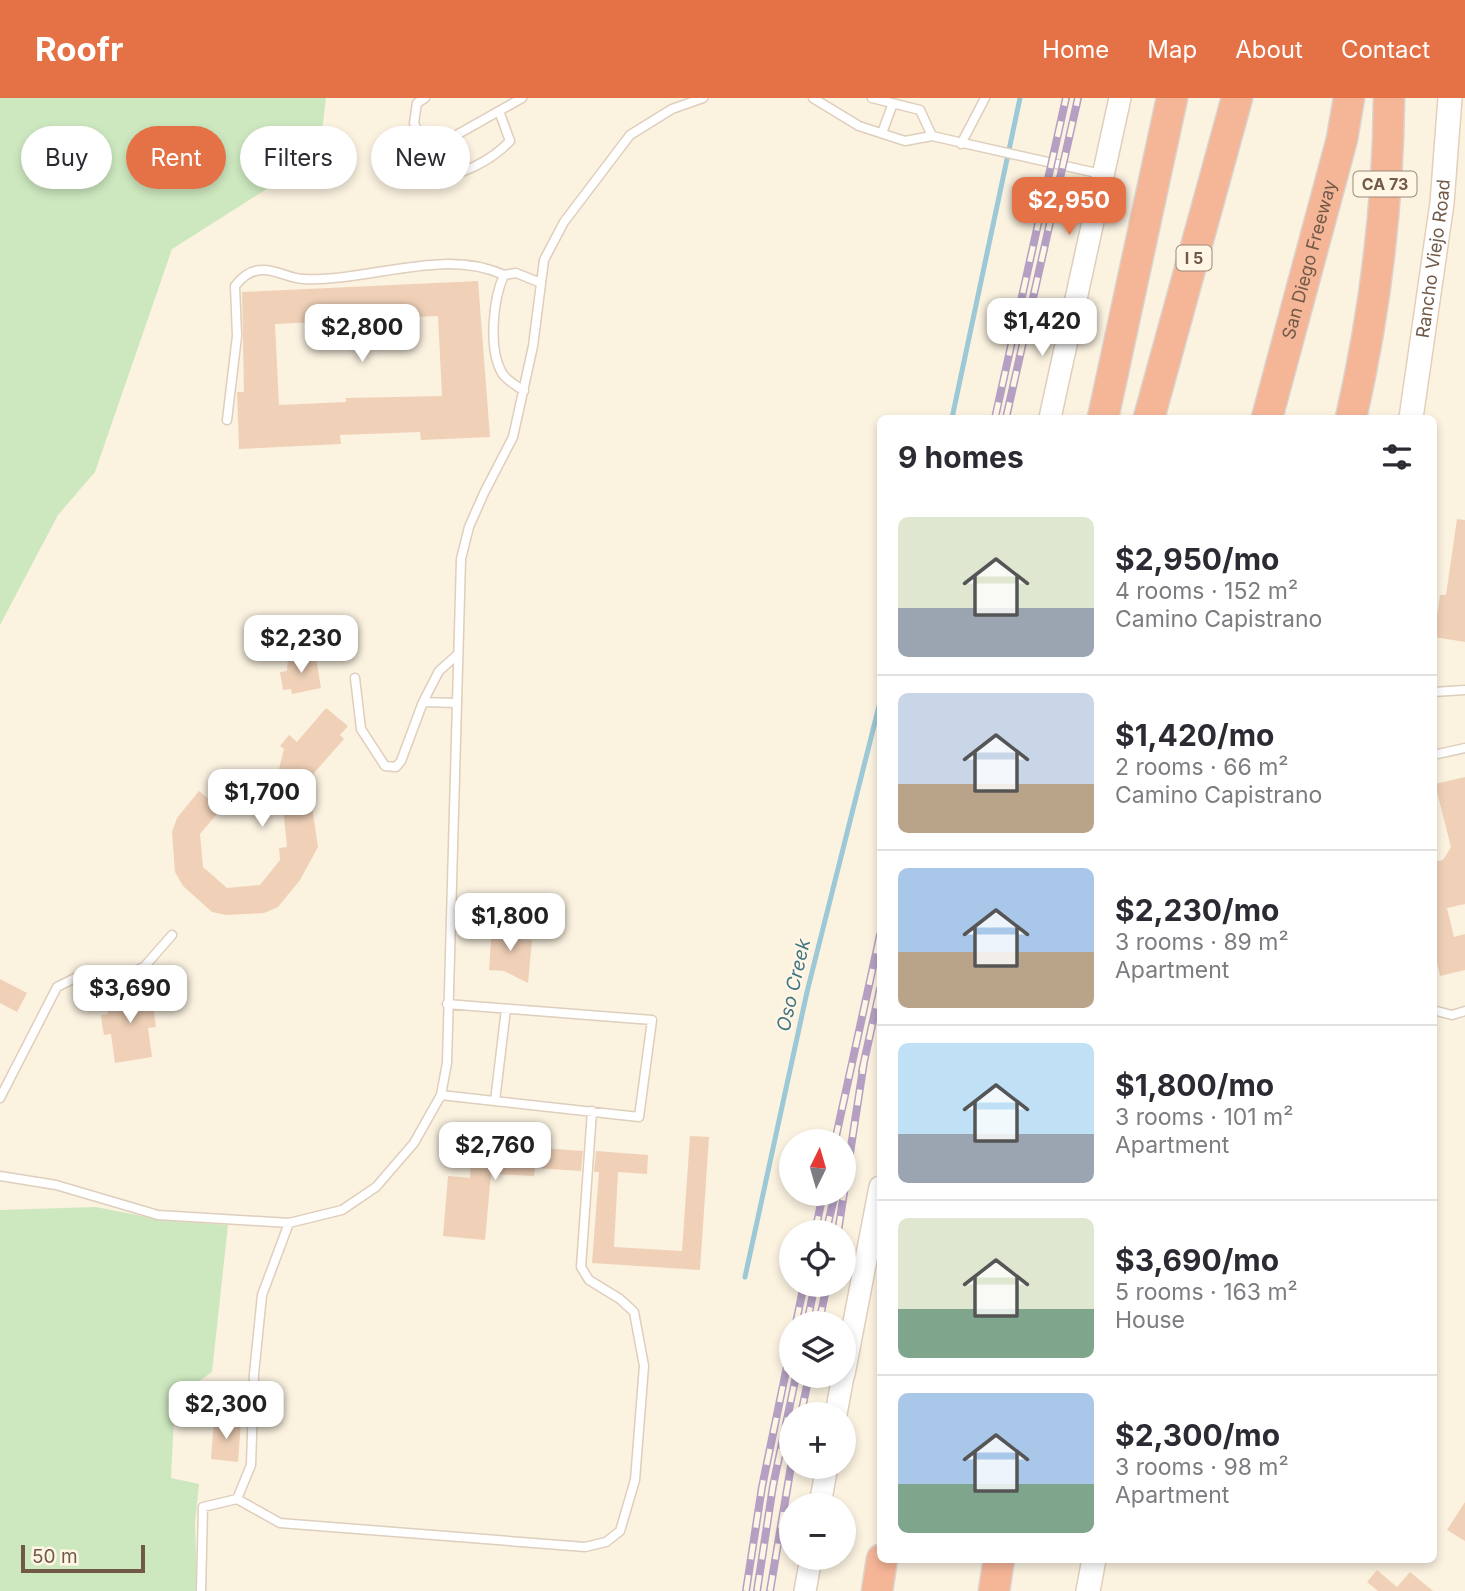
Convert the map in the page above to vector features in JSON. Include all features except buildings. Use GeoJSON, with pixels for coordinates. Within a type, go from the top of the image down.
{"type":"FeatureCollection","features":[{"type":"Feature","properties":{"kind":"highway"},"geometry":{"type":"LineString","coordinates":[[1104,415],[1172,98]]}},
{"type":"Feature","properties":{"kind":"highway","name":"I 5"},"geometry":{"type":"LineString","coordinates":[[1150,415],[1237,98]]}},
{"type":"Feature","properties":{"kind":"highway","name":"San Diego Freeway"},"geometry":{"type":"LineString","coordinates":[[1268,415],[1342,139],[1349,98]]}},
{"type":"Feature","properties":{"kind":"highway","name":"CA 73"},"geometry":{"type":"LineString","coordinates":[[1353,415],[1378,269],[1388,149],[1389,98]]}},
{"type":"Feature","properties":{"kind":"highway"},"geometry":{"type":"LineString","coordinates":[[877,1591],[881,1563]]}},
{"type":"Feature","properties":{"kind":"highway"},"geometry":{"type":"LineString","coordinates":[[994,1591],[998,1563]]}},
{"type":"Feature","properties":{"kind":"main road","name":"Rancho Viejo Road"},"geometry":{"type":"LineString","coordinates":[[1411,415],[1442,203],[1450,98]]}},
{"type":"Feature","properties":{"kind":"main road"},"geometry":{"type":"LineString","coordinates":[[1088,1591],[1093,1563]]}},
{"type":"Feature","properties":{"kind":"street"},"geometry":{"type":"LineString","coordinates":[[1051,415],[1120,98]]}},
{"type":"Feature","properties":{"kind":"street"},"geometry":{"type":"LineString","coordinates":[[856,1311],[877,1202]]}},
{"type":"Feature","properties":{"kind":"street"},"geometry":{"type":"LineString","coordinates":[[805,1591],[809,1570]]}},
{"type":"Feature","properties":{"kind":"lane"},"geometry":{"type":"LineString","coordinates":[[416,126],[416,103],[425,98]]}},
{"type":"Feature","properties":{"kind":"lane"},"geometry":{"type":"LineString","coordinates":[[470,128],[522,98]]}},
{"type":"Feature","properties":{"kind":"lane"},"geometry":{"type":"LineString","coordinates":[[0,1176],[56,1185],[158,1216],[289,1223],[342,1210],[376,1187],[414,1143],[441,1095],[447,1063],[447,1004],[454,895],[457,655],[461,558],[469,527],[513,437],[524,391],[544,260],[564,222],[630,135],[672,109],[703,98]]}},
{"type":"Feature","properties":{"kind":"lane"},"geometry":{"type":"LineString","coordinates":[[813,98],[859,125],[905,141],[932,136],[1104,175]]}},
{"type":"Feature","properties":{"kind":"lane"},"geometry":{"type":"LineString","coordinates":[[872,98],[920,110],[932,136]]}},
{"type":"Feature","properties":{"kind":"lane"},"geometry":{"type":"LineString","coordinates":[[961,144],[985,98]]}},
{"type":"Feature","properties":{"kind":"lane"},"geometry":{"type":"LineString","coordinates":[[883,134],[892,103]]}},
{"type":"Feature","properties":{"kind":"lane"},"geometry":{"type":"LineString","coordinates":[[470,167],[496,156],[510,141],[499,111]]}},
{"type":"Feature","properties":{"kind":"lane"},"geometry":{"type":"LineString","coordinates":[[227,420],[237,336],[235,286],[249,273],[263,270],[303,279],[438,266],[488,268],[504,275],[516,273],[541,283]]}},
{"type":"Feature","properties":{"kind":"lane"},"geometry":{"type":"LineString","coordinates":[[504,275],[497,291],[494,317],[496,360],[503,376],[524,391]]}},
{"type":"Feature","properties":{"kind":"lane"},"geometry":{"type":"LineString","coordinates":[[355,678],[360,730],[385,766],[396,766],[401,761],[423,702],[439,671],[457,655]]}},
{"type":"Feature","properties":{"kind":"lane"},"geometry":{"type":"LineString","coordinates":[[1437,690],[1465,690]]}},
{"type":"Feature","properties":{"kind":"lane"},"geometry":{"type":"LineString","coordinates":[[423,702],[457,703]]}},
{"type":"Feature","properties":{"kind":"lane"},"geometry":{"type":"LineString","coordinates":[[1437,753],[1465,748]]}},
{"type":"Feature","properties":{"kind":"lane"},"geometry":{"type":"LineString","coordinates":[[0,1098],[57,987],[79,976],[115,978],[144,967],[172,935]]}},
{"type":"Feature","properties":{"kind":"lane"},"geometry":{"type":"LineString","coordinates":[[441,1095],[639,1117],[652,1020],[447,1004]]}},
{"type":"Feature","properties":{"kind":"lane"},"geometry":{"type":"LineString","coordinates":[[495,1101],[506,1009]]}},
{"type":"Feature","properties":{"kind":"lane"},"geometry":{"type":"LineString","coordinates":[[1437,1011],[1452,1015],[1465,1011]]}},
{"type":"Feature","properties":{"kind":"lane"},"geometry":{"type":"LineString","coordinates":[[201,1591],[202,1507],[237,1499],[280,1523],[534,1545],[585,1548],[606,1542],[620,1531],[635,1480],[644,1366],[634,1312],[620,1299],[589,1280],[581,1267],[592,1111]]}},
{"type":"Feature","properties":{"kind":"lane"},"geometry":{"type":"LineString","coordinates":[[237,1499],[251,1465],[254,1374],[262,1295],[289,1223]]}},
{"type":"Feature","properties":{"kind":"green space"},"geometry":{"type":"Polygon","coordinates":[[[0,98],[326,98],[323,126],[240,126],[240,189],[267,189],[172,249],[95,472],[58,515],[0,625],[0,98]]]}},
{"type":"Feature","properties":{"kind":"green space"},"geometry":{"type":"Polygon","coordinates":[[[96,1207],[162,1220],[228,1225],[212,1372],[175,1398],[171,1478],[199,1484],[195,1523],[197,1591],[0,1591],[0,1210],[96,1207]]]}},
{"type":"Feature","properties":{"kind":"waterway","name":"Oso Creek"},"geometry":{"type":"LineString","coordinates":[[953,415],[1020,98]]}},
{"type":"Feature","properties":{"kind":"waterway","name":"Oso Creek"},"geometry":{"type":"LineString","coordinates":[[745,1277],[807,992],[877,714]]}},
{"type":"Feature","properties":{"kind":"railway"},"geometry":{"type":"LineString","coordinates":[[996,415],[1066,98]]}},
{"type":"Feature","properties":{"kind":"railway"},"geometry":{"type":"LineString","coordinates":[[1007,415],[1078,98]]}},
{"type":"Feature","properties":{"kind":"railway"},"geometry":{"type":"LineString","coordinates":[[838,1129],[877,949]]}},
{"type":"Feature","properties":{"kind":"railway"},"geometry":{"type":"LineString","coordinates":[[862,1071],[877,1003]]}},
{"type":"Feature","properties":{"kind":"railway"},"geometry":{"type":"LineString","coordinates":[[840,1220],[864,1062]]}},
{"type":"Feature","properties":{"kind":"railway"},"geometry":{"type":"LineString","coordinates":[[818,1220],[820,1206]]}},
{"type":"Feature","properties":{"kind":"railway"},"geometry":{"type":"LineString","coordinates":[[829,1220],[832,1206]]}},
{"type":"Feature","properties":{"kind":"railway"},"geometry":{"type":"LineString","coordinates":[[798,1311],[801,1297]]}},
{"type":"Feature","properties":{"kind":"railway"},"geometry":{"type":"LineString","coordinates":[[809,1311],[812,1297]]}},
{"type":"Feature","properties":{"kind":"railway"},"geometry":{"type":"LineString","coordinates":[[821,1311],[824,1297]]}},
{"type":"Feature","properties":{"kind":"railway"},"geometry":{"type":"LineString","coordinates":[[746,1591],[762,1487],[783,1388]]}},
{"type":"Feature","properties":{"kind":"railway"},"geometry":{"type":"LineString","coordinates":[[757,1591],[773,1486],[793,1388]]}},
{"type":"Feature","properties":{"kind":"railway"},"geometry":{"type":"LineString","coordinates":[[804,1402],[806,1388]]}},
{"type":"Feature","properties":{"kind":"railway"},"geometry":{"type":"LineString","coordinates":[[770,1591],[789,1479]]}}]}
